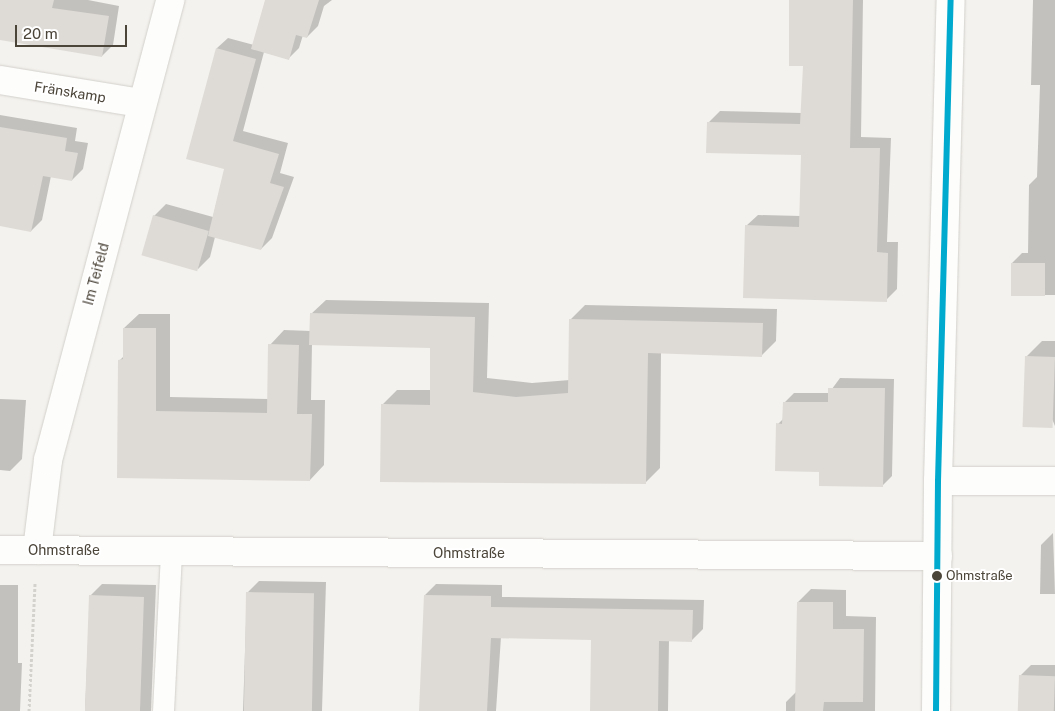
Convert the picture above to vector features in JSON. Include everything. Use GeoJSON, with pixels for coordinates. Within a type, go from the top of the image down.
{"type":"FeatureCollection","features":[{"type":"Feature","properties":{"kind":"street","name":"Im Teifeld"},"geometry":{"type":"LineString","coordinates":[[36,550],[48,460],[141,103],[170,0]]}},
{"type":"Feature","properties":{"kind":"street"},"geometry":{"type":"LineString","coordinates":[[936,711],[938,482],[951,0]]}},
{"type":"Feature","properties":{"kind":"street","name":"Fränskamp"},"geometry":{"type":"LineString","coordinates":[[0,80],[141,103]]}},
{"type":"Feature","properties":{"kind":"street"},"geometry":{"type":"LineString","coordinates":[[938,482],[1055,482]]}},
{"type":"Feature","properties":{"kind":"street","name":"Ohmstraße"},"geometry":{"type":"LineString","coordinates":[[0,550],[938,556]]}},
{"type":"Feature","properties":{"kind":"lane"},"geometry":{"type":"LineString","coordinates":[[163,711],[171,551]]}},
{"type":"Feature","properties":{"kind":"path"},"geometry":{"type":"LineString","coordinates":[[29,711],[36,550]]}},
{"type":"Feature","properties":{"kind":"building"},"geometry":{"type":"Polygon","coordinates":[[[0,0],[54,0],[52,8],[109,16],[102,57],[0,40],[0,0]]]}},
{"type":"Feature","properties":{"kind":"building"},"geometry":{"type":"Polygon","coordinates":[[[265,0],[319,0],[307,38],[296,35],[289,60],[251,49],[265,0]]]}},
{"type":"Feature","properties":{"kind":"building"},"geometry":{"type":"Polygon","coordinates":[[[789,0],[853,0],[850,148],[880,148],[877,252],[888,253],[887,302],[743,298],[745,225],[799,227],[801,155],[706,153],[707,122],[800,124],[803,66],[789,66],[789,0]]]}},
{"type":"Feature","properties":{"kind":"building"},"geometry":{"type":"Polygon","coordinates":[[[216,48],[256,59],[233,141],[279,154],[270,183],[284,187],[261,250],[208,236],[224,169],[186,159],[216,48]]]}},
{"type":"Feature","properties":{"kind":"building"},"geometry":{"type":"Polygon","coordinates":[[[0,127],[67,138],[65,151],[78,153],[72,181],[43,176],[31,232],[0,226],[0,127]]]}},
{"type":"Feature","properties":{"kind":"building"},"geometry":{"type":"Polygon","coordinates":[[[153,215],[209,231],[197,271],[141,255],[153,215]]]}},
{"type":"Feature","properties":{"kind":"building"},"geometry":{"type":"Polygon","coordinates":[[[1011,263],[1045,263],[1045,296],[1011,296],[1011,263]]]}},
{"type":"Feature","properties":{"kind":"building"},"geometry":{"type":"Polygon","coordinates":[[[310,313],[475,317],[473,392],[516,397],[568,393],[569,319],[763,323],[762,357],[648,353],[646,484],[380,482],[381,404],[430,405],[430,348],[309,345],[310,313]]]}},
{"type":"Feature","properties":{"kind":"building"},"geometry":{"type":"Polygon","coordinates":[[[123,328],[156,328],[156,411],[267,413],[268,344],[299,345],[297,414],[312,414],[310,481],[117,478],[118,360],[123,359],[123,328]]]}},
{"type":"Feature","properties":{"kind":"building"},"geometry":{"type":"Polygon","coordinates":[[[1025,356],[1055,357],[1053,428],[1023,427],[1025,356]]]}},
{"type":"Feature","properties":{"kind":"building"},"geometry":{"type":"Polygon","coordinates":[[[828,388],[885,388],[883,487],[819,486],[819,472],[775,471],[776,423],[782,424],[783,402],[828,402],[828,388]]]}},
{"type":"Feature","properties":{"kind":"building"},"geometry":{"type":"Polygon","coordinates":[[[246,592],[314,593],[312,711],[244,711],[246,592]]]}},
{"type":"Feature","properties":{"kind":"building"},"geometry":{"type":"Polygon","coordinates":[[[89,595],[144,597],[140,711],[85,711],[89,595]]]}},
{"type":"Feature","properties":{"kind":"building"},"geometry":{"type":"Polygon","coordinates":[[[424,595],[491,596],[491,607],[693,610],[692,642],[659,641],[658,711],[590,711],[591,640],[491,638],[487,711],[419,711],[424,595]]]}},
{"type":"Feature","properties":{"kind":"building"},"geometry":{"type":"Polygon","coordinates":[[[797,602],[833,602],[833,629],[864,629],[863,702],[824,702],[823,711],[795,711],[797,602]]]}},
{"type":"Feature","properties":{"kind":"building"},"geometry":{"type":"Polygon","coordinates":[[[1019,675],[1055,676],[1054,711],[1018,711],[1019,675]]]}},
{"type":"Feature","properties":{"kind":"transit line"},"geometry":{"type":"LineString","coordinates":[[936,711],[938,481],[951,0]]}},
{"type":"Feature","properties":{"kind":"place","name":"Ohmstraße"},"geometry":{"type":"Point","coordinates":[937,576]}}]}
